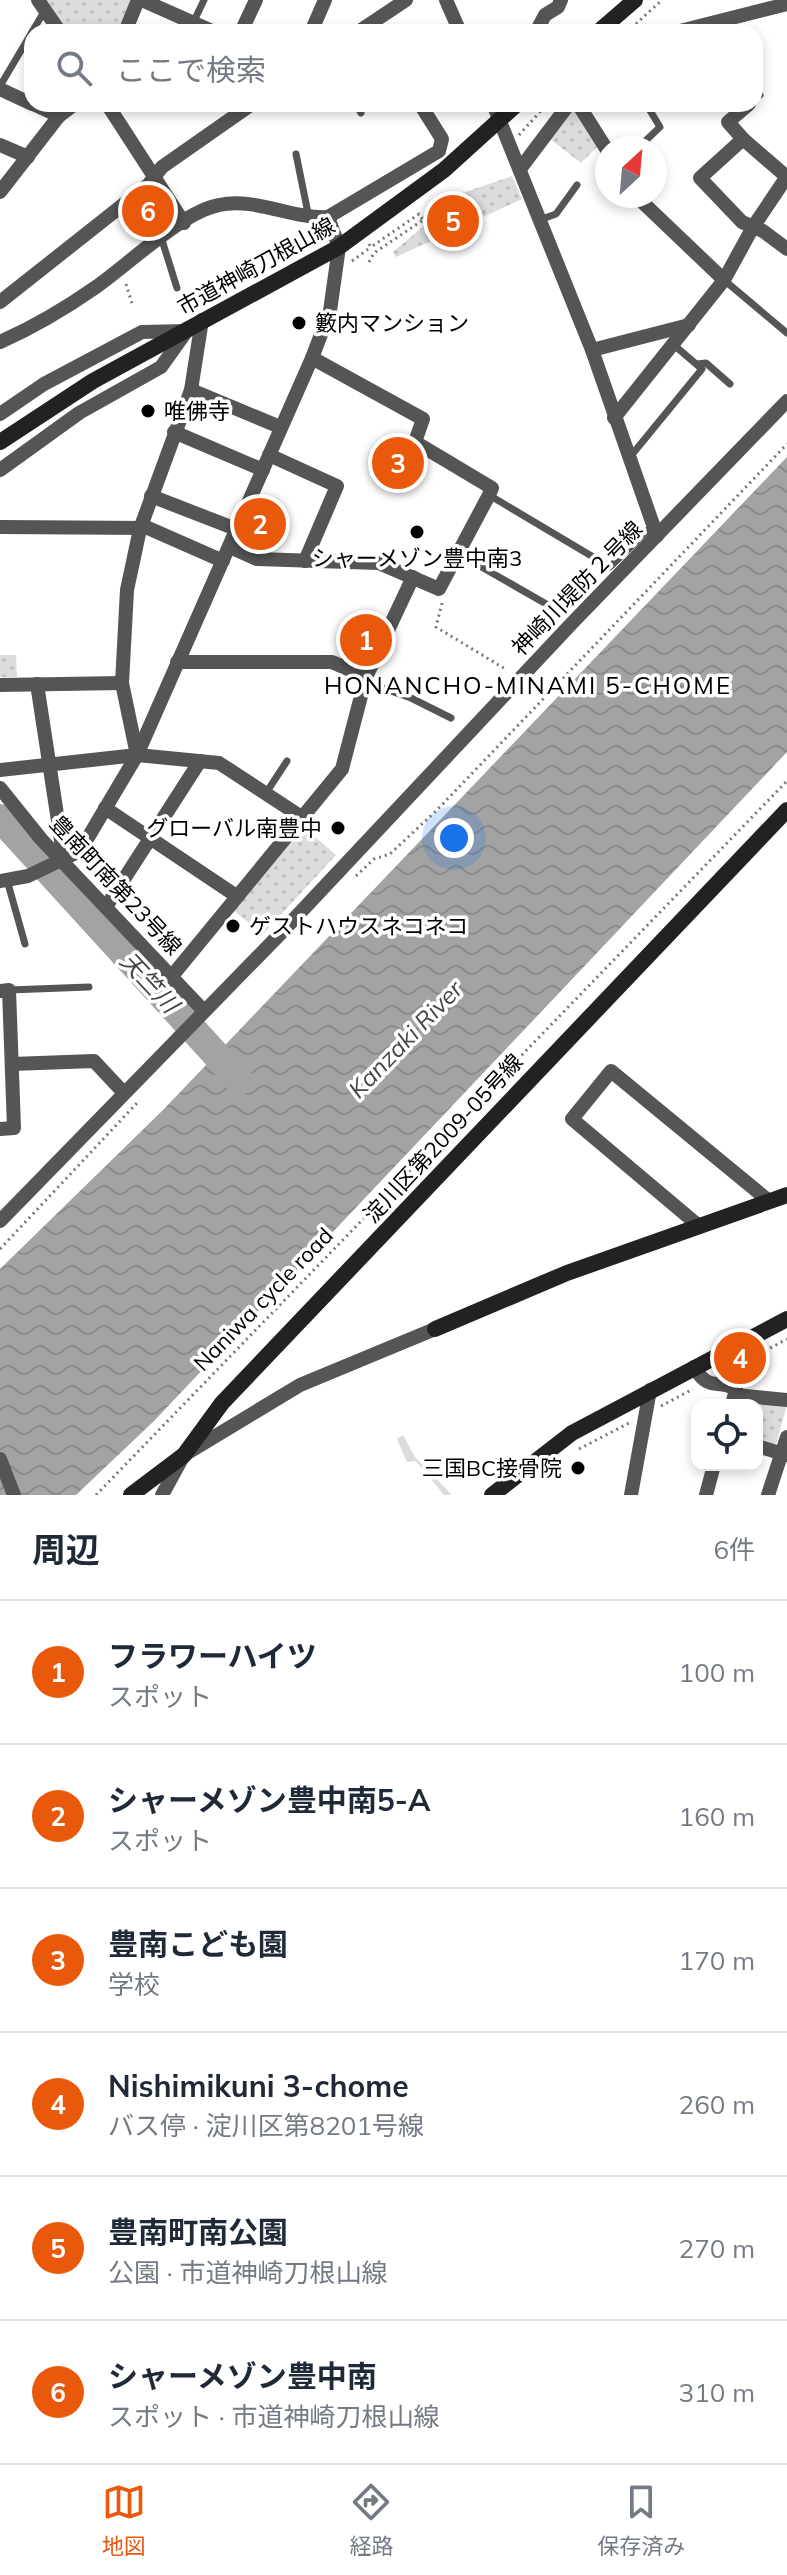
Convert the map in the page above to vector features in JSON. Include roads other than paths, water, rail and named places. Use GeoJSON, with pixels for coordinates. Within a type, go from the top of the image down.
{"type":"FeatureCollection","features":[{"type":"Feature","properties":{"kind":"street"},"geometry":{"type":"LineString","coordinates":[[129,24],[140,0],[193,23]]}},
{"type":"Feature","properties":{"kind":"street"},"geometry":{"type":"LineString","coordinates":[[245,24],[256,0]]}},
{"type":"Feature","properties":{"kind":"street"},"geometry":{"type":"LineString","coordinates":[[314,24],[325,0]]}},
{"type":"Feature","properties":{"kind":"street"},"geometry":{"type":"LineString","coordinates":[[374,24],[406,0]]}},
{"type":"Feature","properties":{"kind":"street"},"geometry":{"type":"LineString","coordinates":[[446,0],[456,24]]}},
{"type":"Feature","properties":{"kind":"street"},"geometry":{"type":"LineString","coordinates":[[540,24],[561,0]]}},
{"type":"Feature","properties":{"kind":"street"},"geometry":{"type":"LineString","coordinates":[[610,24],[635,0]]}},
{"type":"Feature","properties":{"kind":"street"},"geometry":{"type":"LineString","coordinates":[[730,24],[787,4]]}},
{"type":"Feature","properties":{"kind":"street"},"geometry":{"type":"LineString","coordinates":[[42,5],[55,24]]}},
{"type":"Feature","properties":{"kind":"street"},"geometry":{"type":"LineString","coordinates":[[0,88],[24,100]]}},
{"type":"Feature","properties":{"kind":"street"},"geometry":{"type":"LineString","coordinates":[[50,112],[59,116]]}},
{"type":"Feature","properties":{"kind":"street"},"geometry":{"type":"LineString","coordinates":[[0,192],[64,112]]}},
{"type":"Feature","properties":{"kind":"street"},"geometry":{"type":"LineString","coordinates":[[112,112],[184,223]]}},
{"type":"Feature","properties":{"kind":"street"},"geometry":{"type":"LineString","coordinates":[[0,302],[148,185],[154,176],[241,112]]}},
{"type":"Feature","properties":{"kind":"street"},"geometry":{"type":"LineString","coordinates":[[0,342],[25,331],[121,268],[161,237],[215,205],[233,203],[309,218],[328,217],[439,151],[442,139],[425,112]]}},
{"type":"Feature","properties":{"kind":"street"},"geometry":{"type":"LineString","coordinates":[[496,112],[542,219],[592,350],[655,531]]}},
{"type":"Feature","properties":{"kind":"street","name":"市道神崎刀根山線"},"geometry":{"type":"LineString","coordinates":[[0,442],[93,381],[339,247],[401,204],[509,112]]}},
{"type":"Feature","properties":{"kind":"street"},"geometry":{"type":"LineString","coordinates":[[520,169],[563,112]]}},
{"type":"Feature","properties":{"kind":"street"},"geometry":{"type":"LineString","coordinates":[[583,112],[598,136]]}},
{"type":"Feature","properties":{"kind":"street"},"geometry":{"type":"LineString","coordinates":[[614,418],[675,346],[724,280],[753,227],[784,183],[728,122],[738,112]]}},
{"type":"Feature","properties":{"kind":"street"},"geometry":{"type":"LineString","coordinates":[[743,139],[700,178],[742,222],[787,249]]}},
{"type":"Feature","properties":{"kind":"street"},"geometry":{"type":"LineString","coordinates":[[0,145],[28,157]]}},
{"type":"Feature","properties":{"kind":"street"},"geometry":{"type":"LineString","coordinates":[[649,208],[724,280]]}},
{"type":"Feature","properties":{"kind":"street"},"geometry":{"type":"LineString","coordinates":[[4,881],[28,876],[80,851],[137,755],[330,311],[339,247],[328,217]]}},
{"type":"Feature","properties":{"kind":"street"},"geometry":{"type":"LineString","coordinates":[[137,755],[122,683],[127,590],[140,529],[191,390],[202,320]]}},
{"type":"Feature","properties":{"kind":"street"},"geometry":{"type":"LineString","coordinates":[[592,350],[689,325]]}},
{"type":"Feature","properties":{"kind":"street"},"geometry":{"type":"LineString","coordinates":[[0,414],[44,384],[142,332],[186,331]]}},
{"type":"Feature","properties":{"kind":"street"},"geometry":{"type":"LineString","coordinates":[[0,470],[79,413],[161,367],[186,331]]}},
{"type":"Feature","properties":{"kind":"street"},"geometry":{"type":"LineString","coordinates":[[0,527],[148,528],[226,554],[257,559],[379,563],[439,589],[492,488],[415,442],[423,419],[312,358]]}},
{"type":"Feature","properties":{"kind":"street"},"geometry":{"type":"LineString","coordinates":[[191,390],[280,427]]}},
{"type":"Feature","properties":{"kind":"street","name":"神崎川堤防２号線"},"geometry":{"type":"LineString","coordinates":[[0,1221],[280,934],[655,531],[787,401]]}},
{"type":"Feature","properties":{"kind":"street"},"geometry":{"type":"LineString","coordinates":[[174,432],[263,470]]}},
{"type":"Feature","properties":{"kind":"street"},"geometry":{"type":"LineString","coordinates":[[269,455],[337,486],[305,561]]}},
{"type":"Feature","properties":{"kind":"street"},"geometry":{"type":"LineString","coordinates":[[151,496],[236,529]]}},
{"type":"Feature","properties":{"kind":"street"},"geometry":{"type":"LineString","coordinates":[[172,976],[235,895],[342,769],[366,680],[413,577]]}},
{"type":"Feature","properties":{"kind":"street"},"geometry":{"type":"LineString","coordinates":[[177,662],[332,662],[366,680]]}},
{"type":"Feature","properties":{"kind":"street"},"geometry":{"type":"LineString","coordinates":[[0,685],[122,683]]}},
{"type":"Feature","properties":{"kind":"street"},"geometry":{"type":"LineString","coordinates":[[37,684],[61,862]]}},
{"type":"Feature","properties":{"kind":"street"},"geometry":{"type":"LineString","coordinates":[[0,770],[137,755],[219,763],[300,816]]}},
{"type":"Feature","properties":{"kind":"street"},"geometry":{"type":"LineString","coordinates":[[106,907],[200,761]]}},
{"type":"Feature","properties":{"kind":"street","name":"豊南町南第23号線"},"geometry":{"type":"LineString","coordinates":[[0,788],[61,862],[172,976],[202,1012]]}},
{"type":"Feature","properties":{"kind":"street"},"geometry":{"type":"LineString","coordinates":[[105,808],[235,895]]}},
{"type":"Feature","properties":{"kind":"street","name":"淀川区第2009-05号線"},"geometry":{"type":"LineString","coordinates":[[131,1495],[184,1455],[222,1403],[787,810]]}},
{"type":"Feature","properties":{"kind":"street"},"geometry":{"type":"LineString","coordinates":[[0,1129],[14,1128],[4,990]]}},
{"type":"Feature","properties":{"kind":"street"},"geometry":{"type":"LineString","coordinates":[[8,1061],[94,1061],[124,1093]]}},
{"type":"Feature","properties":{"kind":"street"},"geometry":{"type":"LineString","coordinates":[[699,1226],[572,1119],[611,1071],[769,1201]]}},
{"type":"Feature","properties":{"kind":"street"},"geometry":{"type":"LineString","coordinates":[[162,1495],[184,1455],[300,1385],[512,1294],[787,1195]]}},
{"type":"Feature","properties":{"kind":"street"},"geometry":{"type":"LineString","coordinates":[[492,1495],[554,1444],[787,1319]]}},
{"type":"Feature","properties":{"kind":"street"},"geometry":{"type":"LineString","coordinates":[[694,1367],[706,1382],[736,1389],[733,1399]]}},
{"type":"Feature","properties":{"kind":"street"},"geometry":{"type":"LineString","coordinates":[[631,1495],[650,1390]]}},
{"type":"Feature","properties":{"kind":"street"},"geometry":{"type":"LineString","coordinates":[[763,1400],[787,1400]]}},
{"type":"Feature","properties":{"kind":"street"},"geometry":{"type":"LineString","coordinates":[[768,1495],[784,1455],[787,1437]]}},
{"type":"Feature","properties":{"kind":"street"},"geometry":{"type":"LineString","coordinates":[[763,1448],[784,1455]]}},
{"type":"Feature","properties":{"kind":"street"},"geometry":{"type":"LineString","coordinates":[[0,1459],[14,1495]]}},
{"type":"Feature","properties":{"kind":"street"},"geometry":{"type":"LineString","coordinates":[[706,1495],[712,1471]]}},
{"type":"Feature","properties":{"kind":"lane"},"geometry":{"type":"LineString","coordinates":[[193,23],[204,0]]}},
{"type":"Feature","properties":{"kind":"lane"},"geometry":{"type":"LineString","coordinates":[[35,24],[42,5]]}},
{"type":"Feature","properties":{"kind":"lane"},"geometry":{"type":"LineString","coordinates":[[0,88],[24,46]]}},
{"type":"Feature","properties":{"kind":"lane"},"geometry":{"type":"LineString","coordinates":[[651,112],[660,127],[651,136]]}},
{"type":"Feature","properties":{"kind":"lane"},"geometry":{"type":"LineString","coordinates":[[296,154],[309,218]]}},
{"type":"Feature","properties":{"kind":"lane"},"geometry":{"type":"LineString","coordinates":[[542,219],[556,214],[577,185]]}},
{"type":"Feature","properties":{"kind":"lane"},"geometry":{"type":"LineString","coordinates":[[161,237],[177,288]]}},
{"type":"Feature","properties":{"kind":"lane"},"geometry":{"type":"LineString","coordinates":[[724,280],[787,333]]}},
{"type":"Feature","properties":{"kind":"lane"},"geometry":{"type":"LineString","coordinates":[[629,458],[702,369],[675,346]]}},
{"type":"Feature","properties":{"kind":"lane"},"geometry":{"type":"LineString","coordinates":[[697,364],[706,363],[730,384]]}},
{"type":"Feature","properties":{"kind":"lane"},"geometry":{"type":"LineString","coordinates":[[489,495],[610,567],[655,531]]}},
{"type":"Feature","properties":{"kind":"lane"},"geometry":{"type":"LineString","coordinates":[[457,553],[562,613]]}},
{"type":"Feature","properties":{"kind":"lane"},"geometry":{"type":"LineString","coordinates":[[366,680],[451,718]]}},
{"type":"Feature","properties":{"kind":"lane"},"geometry":{"type":"LineString","coordinates":[[266,793],[287,761]]}},
{"type":"Feature","properties":{"kind":"lane"},"geometry":{"type":"LineString","coordinates":[[4,881],[25,944]]}},
{"type":"Feature","properties":{"kind":"lane"},"geometry":{"type":"LineString","coordinates":[[4,990],[89,987]]}},
{"type":"Feature","properties":{"kind":"water","name":"Kanzaki River"},"geometry":{"type":"Polygon","coordinates":[[[787,457],[787,752],[154,1421],[76,1495],[0,1495],[0,1269],[163,1110],[787,457]]]}},
{"type":"Feature","properties":{"kind":"waterway","name":"天竺川"},"geometry":{"type":"LineString","coordinates":[[0,818],[240,1081]]}},
{"type":"Feature","properties":{"kind":"place","name":"シャーメゾン豊中南"},"geometry":{"type":"Point","coordinates":[148,211]}},
{"type":"Feature","properties":{"kind":"place","name":"豊南町南公園"},"geometry":{"type":"Point","coordinates":[453,221]}},
{"type":"Feature","properties":{"kind":"place","name":"籔内マンション"},"geometry":{"type":"Point","coordinates":[299,323]}},
{"type":"Feature","properties":{"kind":"place","name":"唯佛寺"},"geometry":{"type":"Point","coordinates":[148,411]}},
{"type":"Feature","properties":{"kind":"place","name":"豊南こども園"},"geometry":{"type":"Point","coordinates":[398,463]}},
{"type":"Feature","properties":{"kind":"place","name":"シャーメゾン豊中南5-A"},"geometry":{"type":"Point","coordinates":[260,524]}},
{"type":"Feature","properties":{"kind":"place","name":"シャーメゾン豊中南3"},"geometry":{"type":"Point","coordinates":[417,532]}},
{"type":"Feature","properties":{"kind":"place","name":"フラワーハイツ"},"geometry":{"type":"Point","coordinates":[366,640]}},
{"type":"Feature","properties":{"kind":"place","name":"グローバル南豊中"},"geometry":{"type":"Point","coordinates":[338,828]}},
{"type":"Feature","properties":{"kind":"place","name":"ゲストハウスネコネコ"},"geometry":{"type":"Point","coordinates":[233,926]}},
{"type":"Feature","properties":{"kind":"place","name":"Nishimikuni 3-chome"},"geometry":{"type":"Point","coordinates":[740,1358]}},
{"type":"Feature","properties":{"kind":"place","name":"三国BC接骨院"},"geometry":{"type":"Point","coordinates":[578,1468]}},
{"type":"Feature","properties":{"kind":"district","name":"HONANCHO-MINAMI 5-CHOME"},"geometry":{"type":"Point","coordinates":[528,685]}}]}
